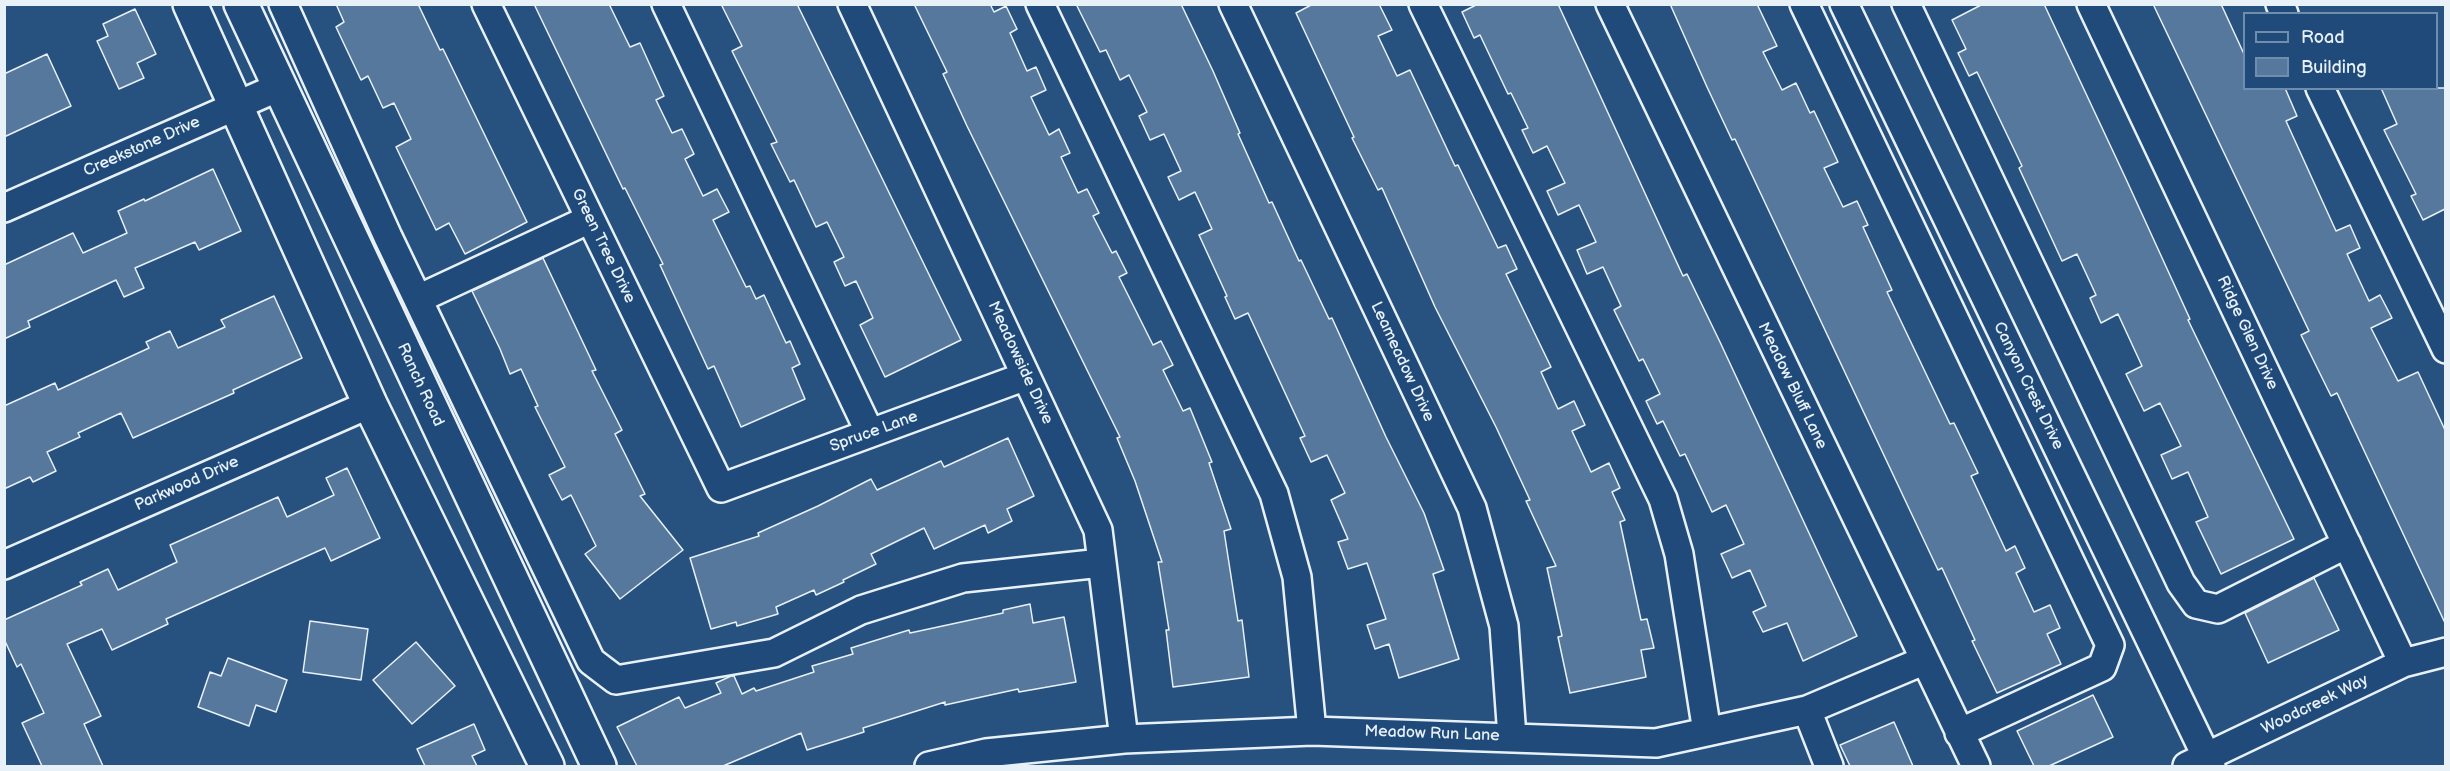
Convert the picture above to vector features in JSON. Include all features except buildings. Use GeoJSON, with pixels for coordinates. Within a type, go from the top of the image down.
{"type":"FeatureCollection","features":[{"type":"Feature","properties":{"kind":"main road"},"geometry":{"type":"LineString","coordinates":[[190,4],[370,404],[547,766]]}},
{"type":"Feature","properties":{"kind":"main road","name":"Ranch Road"},"geometry":{"type":"LineString","coordinates":[[241,4],[599,766]]}},
{"type":"Feature","properties":{"kind":"street"},"geometry":{"type":"LineString","coordinates":[[283,4],[418,299],[591,661],[616,680],[774,653],[861,610],[963,578],[1101,563]]}},
{"type":"Feature","properties":{"kind":"street","name":"Green Tree Drive"},"geometry":{"type":"LineString","coordinates":[[486,4],[722,488]]}},
{"type":"Feature","properties":{"kind":"street"},"geometry":{"type":"LineString","coordinates":[[666,4],[870,433]]}},
{"type":"Feature","properties":{"kind":"street","name":"Meadowside Drive"},"geometry":{"type":"LineString","coordinates":[[852,4],[1098,530],[1124,739]]}},
{"type":"Feature","properties":{"kind":"street"},"geometry":{"type":"LineString","coordinates":[[1040,4],[1274,494],[1297,577],[1312,731]]}},
{"type":"Feature","properties":{"kind":"street","name":"Leameadow Drive"},"geometry":{"type":"LineString","coordinates":[[1233,4],[1472,508],[1504,626],[1512,737]]}},
{"type":"Feature","properties":{"kind":"street"},"geometry":{"type":"LineString","coordinates":[[1423,4],[1663,499],[1679,554],[1707,732]]}},
{"type":"Feature","properties":{"kind":"street","name":"Meadow Bluff Lane"},"geometry":{"type":"LineString","coordinates":[[1610,4],[1923,661],[1976,766]]}},
{"type":"Feature","properties":{"kind":"street"},"geometry":{"type":"LineString","coordinates":[[1803,4],[2110,645],[2102,667],[1959,733]]}},
{"type":"Feature","properties":{"kind":"street","name":"Canyon Crest Drive"},"geometry":{"type":"LineString","coordinates":[[1844,4],[2202,763]]}},
{"type":"Feature","properties":{"kind":"street"},"geometry":{"type":"LineString","coordinates":[[1906,4],[2181,583],[2196,604],[2218,609],[2347,544]]}},
{"type":"Feature","properties":{"kind":"street","name":"Ridge Glen Drive"},"geometry":{"type":"LineString","coordinates":[[2091,4],[2403,663]]}},
{"type":"Feature","properties":{"kind":"street","name":"Creekstone Drive"},"geometry":{"type":"LineString","coordinates":[[4,208],[279,87]]}},
{"type":"Feature","properties":{"kind":"street"},"geometry":{"type":"LineString","coordinates":[[2321,90],[2445,349]]}},
{"type":"Feature","properties":{"kind":"street"},"geometry":{"type":"LineString","coordinates":[[418,299],[590,219]]}},
{"type":"Feature","properties":{"kind":"street","name":"Spruce Lane"},"geometry":{"type":"LineString","coordinates":[[722,488],[1026,376]]}},
{"type":"Feature","properties":{"kind":"street","name":"Parkwood Drive"},"geometry":{"type":"LineString","coordinates":[[4,565],[370,404]]}},
{"type":"Feature","properties":{"kind":"street","name":"Woodcreek Way"},"geometry":{"type":"LineString","coordinates":[[2202,763],[2403,663],[2445,652]]}},
{"type":"Feature","properties":{"kind":"street","name":"Meadow Run Lane"},"geometry":{"type":"LineString","coordinates":[[929,766],[986,753],[1124,739],[1312,731],[1656,743],[1807,710],[1923,661]]}},
{"type":"Feature","properties":{"kind":"street"},"geometry":{"type":"LineString","coordinates":[[1807,710],[1829,766]]}}]}
